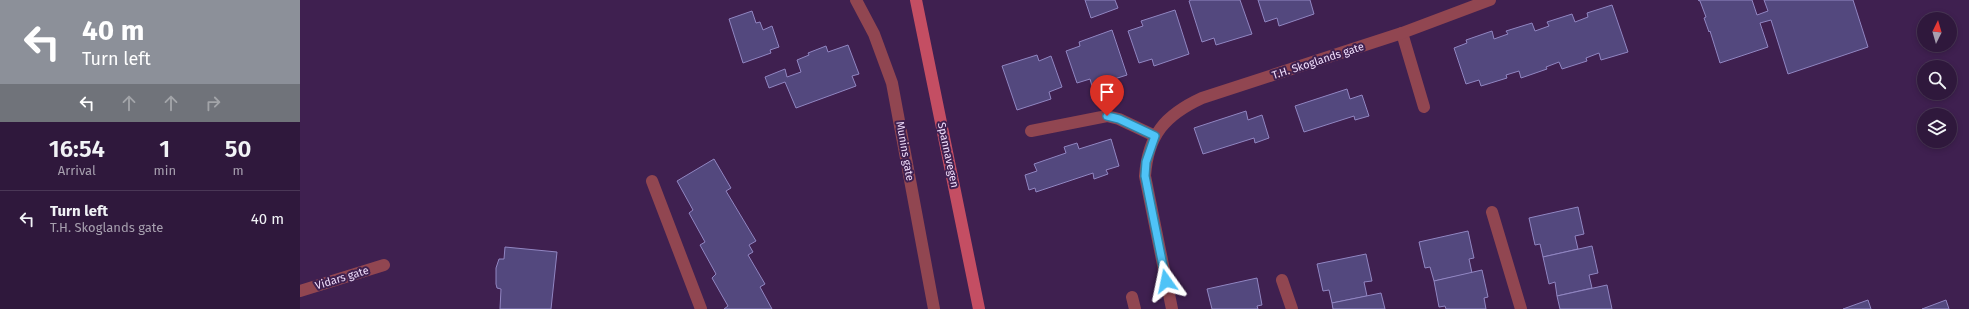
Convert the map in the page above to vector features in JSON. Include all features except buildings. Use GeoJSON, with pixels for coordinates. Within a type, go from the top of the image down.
{"type":"FeatureCollection","features":[{"type":"Feature","properties":{"kind":"main road","name":"Spannavegen"},"geometry":{"type":"LineString","coordinates":[[916,0],[980,309]]}},
{"type":"Feature","properties":{"kind":"street","name":"Munins gate"},"geometry":{"type":"LineString","coordinates":[[856,0],[874,34],[892,83],[934,309]]}},
{"type":"Feature","properties":{"kind":"street","name":"T.H. Skoglands gate"},"geometry":{"type":"LineString","coordinates":[[1172,309],[1145,176],[1146,162],[1155,136],[1162,126],[1179,110],[1202,98],[1402,33],[1490,0]]}},
{"type":"Feature","properties":{"kind":"street"},"geometry":{"type":"LineString","coordinates":[[1402,33],[1424,107]]}},
{"type":"Feature","properties":{"kind":"street"},"geometry":{"type":"LineString","coordinates":[[1032,131],[1107,116],[1119,119],[1155,136]]}},
{"type":"Feature","properties":{"kind":"street"},"geometry":{"type":"LineString","coordinates":[[652,181],[701,309]]}},
{"type":"Feature","properties":{"kind":"street"},"geometry":{"type":"LineString","coordinates":[[1492,212],[1521,309]]}},
{"type":"Feature","properties":{"kind":"street","name":"Vidars gate"},"geometry":{"type":"LineString","coordinates":[[300,291],[384,266]]}},
{"type":"Feature","properties":{"kind":"street"},"geometry":{"type":"LineString","coordinates":[[1282,280],[1292,309]]}},
{"type":"Feature","properties":{"kind":"street"},"geometry":{"type":"LineString","coordinates":[[1132,297],[1135,309]]}},
{"type":"Feature","properties":{"kind":"route"},"geometry":{"type":"LineString","coordinates":[[1107,116],[1112,116],[1155,136],[1146,162],[1145,176],[1166,281]]}}]}
